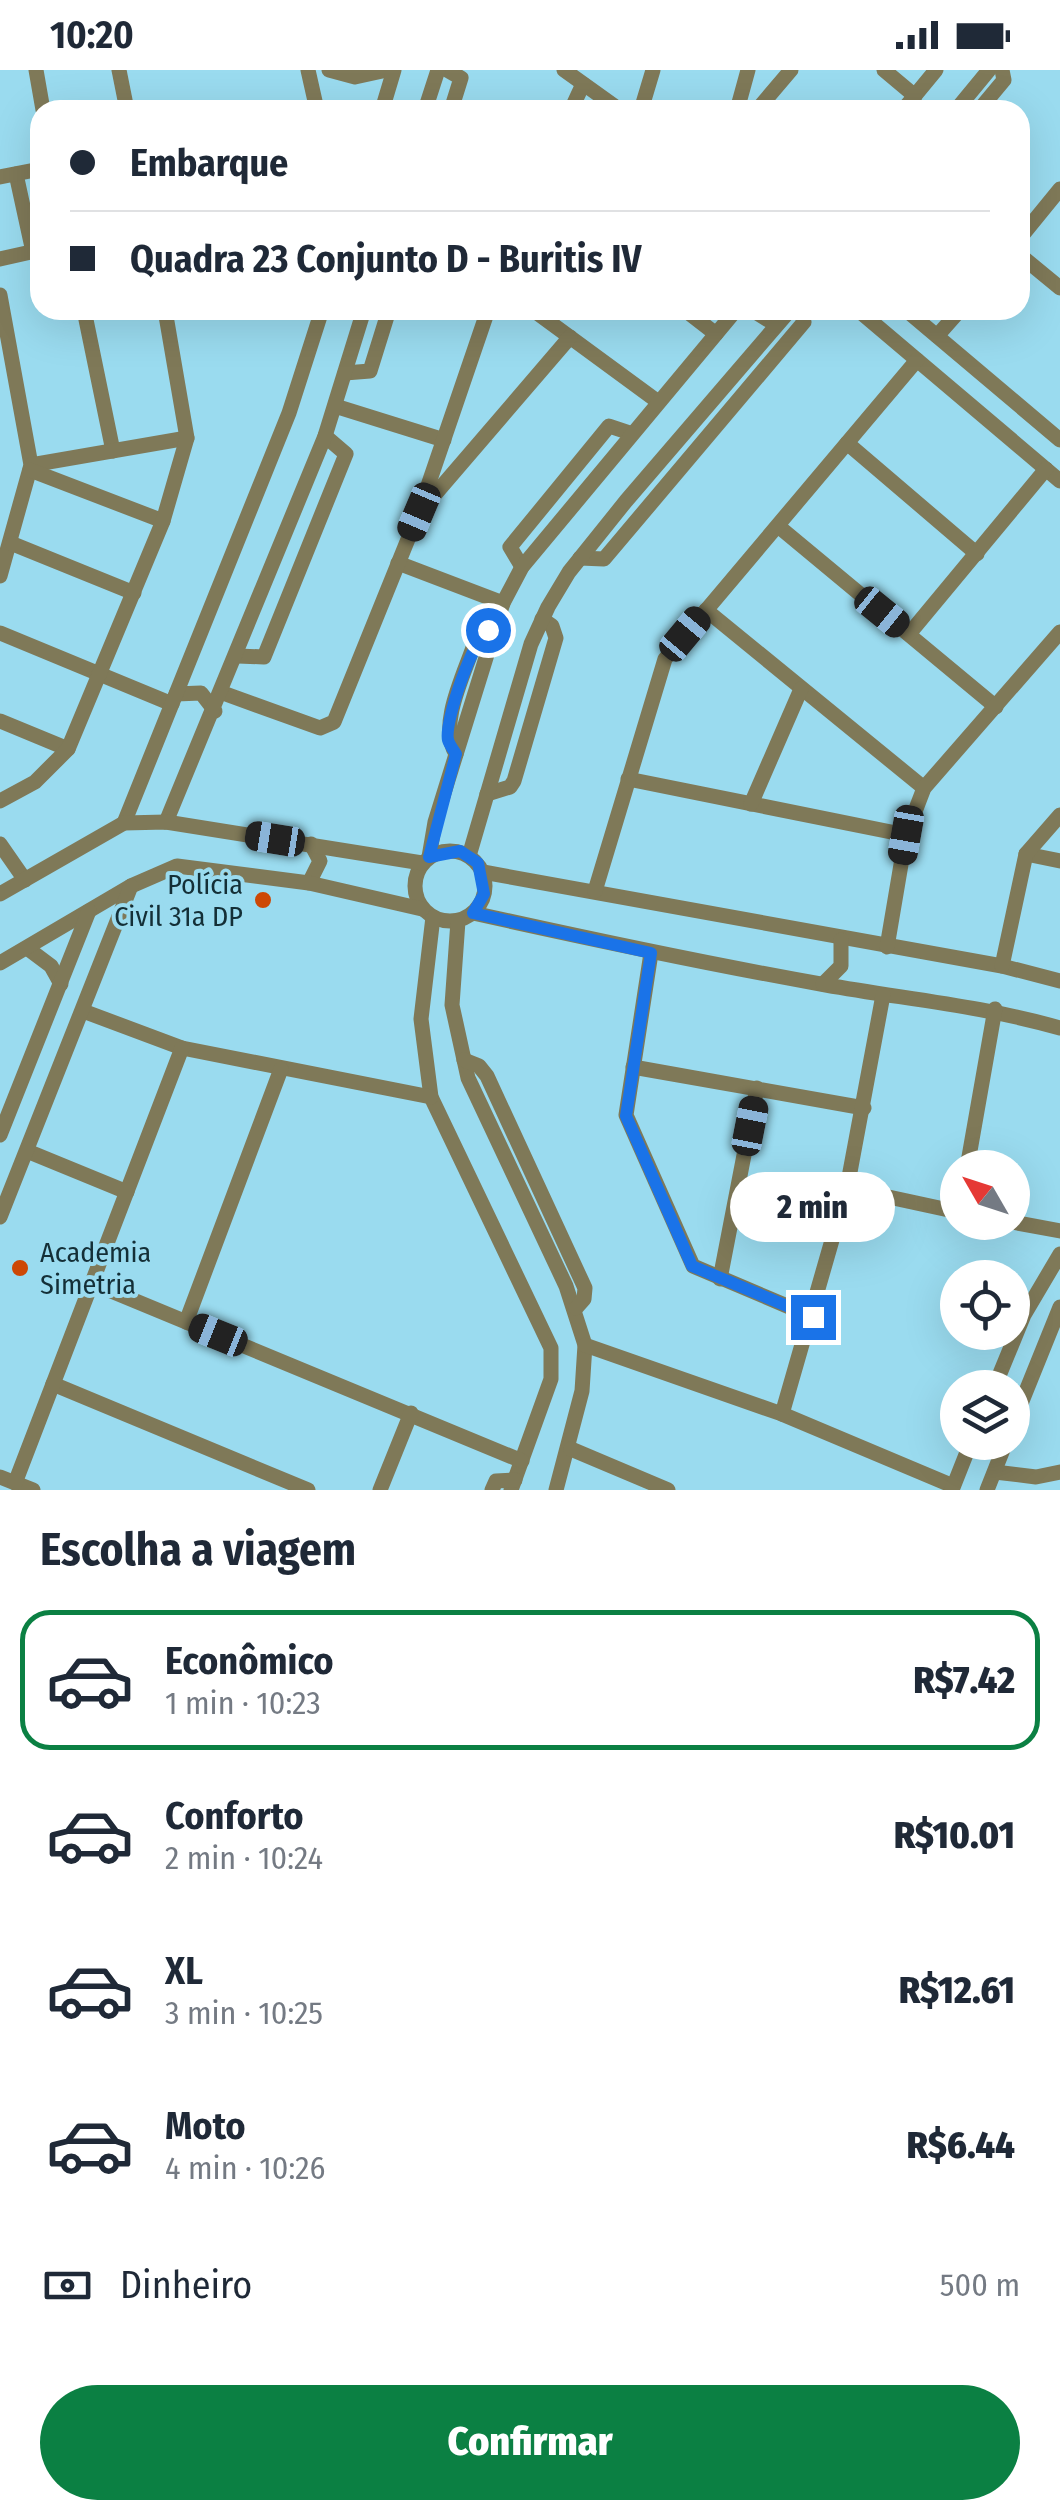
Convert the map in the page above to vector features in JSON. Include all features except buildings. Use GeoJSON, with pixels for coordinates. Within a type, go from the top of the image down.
{"type":"FeatureCollection","features":[{"type":"Feature","properties":{"kind":"street"},"geometry":{"type":"LineString","coordinates":[[36,70],[41,100]]}},
{"type":"Feature","properties":{"kind":"street"},"geometry":{"type":"LineString","coordinates":[[119,70],[125,100]]}},
{"type":"Feature","properties":{"kind":"street"},"geometry":{"type":"LineString","coordinates":[[308,70],[314,100]]}},
{"type":"Feature","properties":{"kind":"street"},"geometry":{"type":"LineString","coordinates":[[329,70],[355,78],[391,70],[384,100]]}},
{"type":"Feature","properties":{"kind":"street"},"geometry":{"type":"LineString","coordinates":[[429,100],[438,70]]}},
{"type":"Feature","properties":{"kind":"street"},"geometry":{"type":"LineString","coordinates":[[447,70],[461,78],[453,100]]}},
{"type":"Feature","properties":{"kind":"street"},"geometry":{"type":"LineString","coordinates":[[564,70],[602,100]]}},
{"type":"Feature","properties":{"kind":"street"},"geometry":{"type":"LineString","coordinates":[[644,100],[652,70]]}},
{"type":"Feature","properties":{"kind":"street"},"geometry":{"type":"LineString","coordinates":[[740,100],[748,70]]}},
{"type":"Feature","properties":{"kind":"street"},"geometry":{"type":"LineString","coordinates":[[766,100],[791,70]]}},
{"type":"Feature","properties":{"kind":"street"},"geometry":{"type":"LineString","coordinates":[[884,70],[916,96]]}},
{"type":"Feature","properties":{"kind":"street"},"geometry":{"type":"LineString","coordinates":[[964,100],[989,70]]}},
{"type":"Feature","properties":{"kind":"street"},"geometry":{"type":"LineString","coordinates":[[987,100],[1004,80],[1002,70]]}},
{"type":"Feature","properties":{"kind":"street"},"geometry":{"type":"LineString","coordinates":[[912,100],[934,71]]}},
{"type":"Feature","properties":{"kind":"street"},"geometry":{"type":"LineString","coordinates":[[576,100],[583,84]]}},
{"type":"Feature","properties":{"kind":"street"},"geometry":{"type":"LineString","coordinates":[[8,176],[30,235]]}},
{"type":"Feature","properties":{"kind":"street"},"geometry":{"type":"LineString","coordinates":[[1030,226],[1060,189]]}},
{"type":"Feature","properties":{"kind":"street"},"geometry":{"type":"LineString","coordinates":[[0,259],[30,252]]}},
{"type":"Feature","properties":{"kind":"street"},"geometry":{"type":"LineString","coordinates":[[1030,264],[1060,288]]}},
{"type":"Feature","properties":{"kind":"street"},"geometry":{"type":"LineString","coordinates":[[0,295],[31,467],[0,576]]}},
{"type":"Feature","properties":{"kind":"street"},"geometry":{"type":"LineString","coordinates":[[86,320],[114,451]]}},
{"type":"Feature","properties":{"kind":"street"},"geometry":{"type":"LineString","coordinates":[[0,802],[36,782],[68,749],[163,520],[187,438],[167,320]]}},
{"type":"Feature","properties":{"kind":"street"},"geometry":{"type":"LineString","coordinates":[[124,823],[289,414],[319,320]]}},
{"type":"Feature","properties":{"kind":"street"},"geometry":{"type":"LineString","coordinates":[[166,822],[238,656],[325,436],[361,320]]}},
{"type":"Feature","properties":{"kind":"street"},"geometry":{"type":"LineString","coordinates":[[345,373],[370,371],[386,320]]}},
{"type":"Feature","properties":{"kind":"street"},"geometry":{"type":"LineString","coordinates":[[222,692],[320,728],[334,722],[419,512],[485,320]]}},
{"type":"Feature","properties":{"kind":"street"},"geometry":{"type":"LineString","coordinates":[[547,320],[657,401]]}},
{"type":"Feature","properties":{"kind":"street"},"geometry":{"type":"LineString","coordinates":[[698,320],[716,334]]}},
{"type":"Feature","properties":{"kind":"street"},"geometry":{"type":"LineString","coordinates":[[492,1490],[496,1481],[513,1485],[551,1379],[551,1348],[431,1098],[420,1019],[427,913],[414,886],[426,860],[502,603],[522,567],[728,320]]}},
{"type":"Feature","properties":{"kind":"street"},"geometry":{"type":"LineString","coordinates":[[469,856],[542,619],[580,558],[782,320]]}},
{"type":"Feature","properties":{"kind":"street"},"geometry":{"type":"LineString","coordinates":[[580,558],[604,559],[803,320]]}},
{"type":"Feature","properties":{"kind":"street"},"geometry":{"type":"LineString","coordinates":[[870,320],[1060,481]]}},
{"type":"Feature","properties":{"kind":"street"},"geometry":{"type":"LineString","coordinates":[[918,320],[1060,440]]}},
{"type":"Feature","properties":{"kind":"street"},"geometry":{"type":"LineString","coordinates":[[937,336],[951,320]]}},
{"type":"Feature","properties":{"kind":"street"},"geometry":{"type":"LineString","coordinates":[[419,512],[570,337]]}},
{"type":"Feature","properties":{"kind":"street"},"geometry":{"type":"LineString","coordinates":[[595,891],[665,658],[917,360]]}},
{"type":"Feature","properties":{"kind":"street"},"geometry":{"type":"LineString","coordinates":[[335,406],[444,440]]}},
{"type":"Feature","properties":{"kind":"street"},"geometry":{"type":"LineString","coordinates":[[238,656],[264,658],[346,454],[325,436]]}},
{"type":"Feature","properties":{"kind":"street"},"geometry":{"type":"LineString","coordinates":[[31,467],[187,438]]}},
{"type":"Feature","properties":{"kind":"street"},"geometry":{"type":"LineString","coordinates":[[847,443],[977,554]]}},
{"type":"Feature","properties":{"kind":"street"},"geometry":{"type":"LineString","coordinates":[[31,467],[163,520]]}},
{"type":"Feature","properties":{"kind":"street"},"geometry":{"type":"LineString","coordinates":[[909,634],[1046,469]]}},
{"type":"Feature","properties":{"kind":"street"},"geometry":{"type":"LineString","coordinates":[[778,526],[996,707]]}},
{"type":"Feature","properties":{"kind":"street"},"geometry":{"type":"LineString","coordinates":[[12,544],[134,593]]}},
{"type":"Feature","properties":{"kind":"street"},"geometry":{"type":"LineString","coordinates":[[398,563],[502,603]]}},
{"type":"Feature","properties":{"kind":"street"},"geometry":{"type":"LineString","coordinates":[[706,610],[924,788]]}},
{"type":"Feature","properties":{"kind":"street"},"geometry":{"type":"LineString","coordinates":[[0,632],[100,674],[174,699],[196,690],[206,697],[214,711]]}},
{"type":"Feature","properties":{"kind":"street"},"geometry":{"type":"LineString","coordinates":[[887,947],[906,835],[924,788],[1060,632]]}},
{"type":"Feature","properties":{"kind":"street"},"geometry":{"type":"LineString","coordinates":[[751,804],[801,689]]}},
{"type":"Feature","properties":{"kind":"street"},"geometry":{"type":"LineString","coordinates":[[0,721],[68,749]]}},
{"type":"Feature","properties":{"kind":"street"},"geometry":{"type":"LineString","coordinates":[[628,779],[906,835]]}},
{"type":"Feature","properties":{"kind":"street"},"geometry":{"type":"LineString","coordinates":[[1002,966],[1017,879],[1026,854],[1060,815]]}},
{"type":"Feature","properties":{"kind":"street"},"geometry":{"type":"LineString","coordinates":[[0,894],[124,823],[166,822],[426,860],[449,850],[469,856],[483,872],[484,894],[465,917],[452,1005],[468,1078],[576,1308],[585,1345],[582,1391],[562,1486]]}},
{"type":"Feature","properties":{"kind":"street"},"geometry":{"type":"LineString","coordinates":[[0,844],[25,880]]}},
{"type":"Feature","properties":{"kind":"street"},"geometry":{"type":"LineString","coordinates":[[308,884],[320,861],[311,844]]}},
{"type":"Feature","properties":{"kind":"street"},"geometry":{"type":"LineString","coordinates":[[1026,854],[1060,861]]}},
{"type":"Feature","properties":{"kind":"street"},"geometry":{"type":"LineString","coordinates":[[0,963],[131,886],[177,866],[308,884],[427,913],[883,995],[995,1009],[1060,1028]]}},
{"type":"Feature","properties":{"kind":"street"},"geometry":{"type":"LineString","coordinates":[[483,872],[841,940],[1002,966],[1060,981]]}},
{"type":"Feature","properties":{"kind":"street"},"geometry":{"type":"LineString","coordinates":[[0,1217],[131,886]]}},
{"type":"Feature","properties":{"kind":"street"},"geometry":{"type":"LineString","coordinates":[[0,1134],[89,911]]}},
{"type":"Feature","properties":{"kind":"street"},"geometry":{"type":"LineString","coordinates":[[823,984],[841,966],[841,940]]}},
{"type":"Feature","properties":{"kind":"street"},"geometry":{"type":"LineString","coordinates":[[26,948],[50,966],[61,984]]}},
{"type":"Feature","properties":{"kind":"street"},"geometry":{"type":"LineString","coordinates":[[651,953],[626,1116],[692,1266],[813,1317]]}},
{"type":"Feature","properties":{"kind":"street"},"geometry":{"type":"LineString","coordinates":[[782,1414],[847,1188],[883,995]]}},
{"type":"Feature","properties":{"kind":"street"},"geometry":{"type":"LineString","coordinates":[[971,1150],[995,1009]]}},
{"type":"Feature","properties":{"kind":"street"},"geometry":{"type":"LineString","coordinates":[[83,1011],[182,1048],[431,1098]]}},
{"type":"Feature","properties":{"kind":"street"},"geometry":{"type":"LineString","coordinates":[[32,1490],[8,1480],[54,1384],[182,1048]]}},
{"type":"Feature","properties":{"kind":"street"},"geometry":{"type":"LineString","coordinates":[[633,1067],[864,1108]]}},
{"type":"Feature","properties":{"kind":"street"},"geometry":{"type":"LineString","coordinates":[[186,1322],[281,1069]]}},
{"type":"Feature","properties":{"kind":"street"},"geometry":{"type":"LineString","coordinates":[[720,1279],[758,1088]]}},
{"type":"Feature","properties":{"kind":"street"},"geometry":{"type":"LineString","coordinates":[[27,1151],[127,1192]]}},
{"type":"Feature","properties":{"kind":"street"},"geometry":{"type":"LineString","coordinates":[[847,1188],[940,1208]]}},
{"type":"Feature","properties":{"kind":"street"},"geometry":{"type":"LineString","coordinates":[[1030,1226],[1060,1232]]}},
{"type":"Feature","properties":{"kind":"street"},"geometry":{"type":"LineString","coordinates":[[1001,1370],[1024,1314],[1060,1254]]}},
{"type":"Feature","properties":{"kind":"street"},"geometry":{"type":"LineString","coordinates":[[92,1284],[522,1462]]}},
{"type":"Feature","properties":{"kind":"street"},"geometry":{"type":"LineString","coordinates":[[1030,1381],[1060,1307]]}},
{"type":"Feature","properties":{"kind":"street"},"geometry":{"type":"LineString","coordinates":[[585,1345],[782,1414],[952,1488],[964,1460]]}},
{"type":"Feature","properties":{"kind":"street"},"geometry":{"type":"LineString","coordinates":[[54,1384],[308,1490]]}},
{"type":"Feature","properties":{"kind":"street"},"geometry":{"type":"LineString","coordinates":[[380,1490],[411,1413]]}},
{"type":"Feature","properties":{"kind":"street"},"geometry":{"type":"LineString","coordinates":[[570,1449],[668,1490]]}},
{"type":"Feature","properties":{"kind":"street"},"geometry":{"type":"LineString","coordinates":[[987,1490],[999,1460]]}},
{"type":"Feature","properties":{"kind":"street"},"geometry":{"type":"LineString","coordinates":[[995,1472],[1036,1477],[1060,1472]]}},
{"type":"Feature","properties":{"kind":"place","name":"Polícia Civil 31a DP"},"geometry":{"type":"Point","coordinates":[263,900]}},
{"type":"Feature","properties":{"kind":"place","name":"Academia Simetria"},"geometry":{"type":"Point","coordinates":[20,1268]}},
{"type":"Feature","properties":{"kind":"route"},"geometry":{"type":"LineString","coordinates":[[488,630],[476,640],[450,721],[448,742],[456,754],[434,822],[429,857],[449,850],[460,851],[478,863],[483,872],[484,894],[473,913],[651,953],[626,1116],[692,1266],[813,1317]]}}]}
